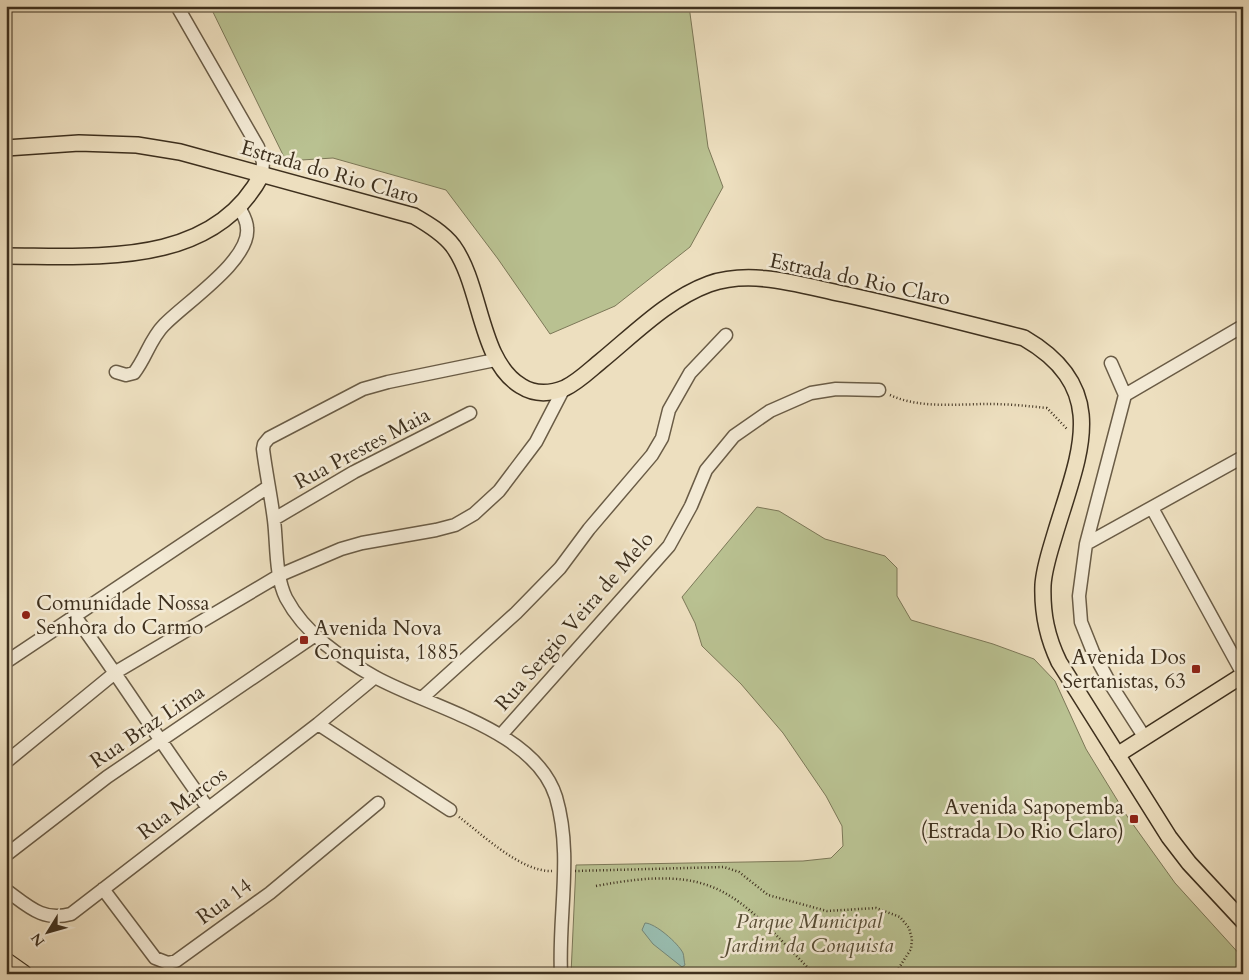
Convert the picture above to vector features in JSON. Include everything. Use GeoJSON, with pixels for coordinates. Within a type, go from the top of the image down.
{"type":"FeatureCollection","features":[{"type":"Feature","properties":{"kind":"highway"},"geometry":{"type":"LineString","coordinates":[[6,962],[23,974]]}},
{"type":"Feature","properties":{"kind":"main road","name":"Estrada do Rio Claro"},"geometry":{"type":"LineString","coordinates":[[6,148],[79,144],[137,145],[180,152],[414,216],[434,227],[452,245],[465,266],[495,360],[510,378],[533,392],[547,393],[564,388],[576,381],[669,306],[689,293],[709,284],[734,278],[775,280],[869,300],[1024,338],[1045,350],[1064,368],[1076,388],[1081,407],[1077,462],[1047,561],[1043,584],[1044,616],[1049,640],[1059,662],[1174,843],[1195,870],[1243,921]]}},
{"type":"Feature","properties":{"kind":"main road"},"geometry":{"type":"LineString","coordinates":[[6,256],[101,256],[170,246],[207,232],[224,220],[239,207],[253,190],[262,174]]}},
{"type":"Feature","properties":{"kind":"main road"},"geometry":{"type":"LineString","coordinates":[[1117,756],[1243,674]]}},
{"type":"Feature","properties":{"kind":"street"},"geometry":{"type":"LineString","coordinates":[[178,6],[258,147],[263,162],[262,174]]}},
{"type":"Feature","properties":{"kind":"street"},"geometry":{"type":"LineString","coordinates":[[116,372],[126,375],[134,373],[159,331],[228,266],[240,252],[246,242],[248,229],[239,207]]}},
{"type":"Feature","properties":{"kind":"street"},"geometry":{"type":"LineString","coordinates":[[1126,395],[1243,326]]}},
{"type":"Feature","properties":{"kind":"street"},"geometry":{"type":"LineString","coordinates":[[422,698],[516,613],[560,568],[589,529],[652,454],[662,438],[670,410],[690,373],[726,335]]}},
{"type":"Feature","properties":{"kind":"street"},"geometry":{"type":"LineString","coordinates":[[495,360],[388,382],[364,389],[269,438],[264,444],[263,449],[274,519],[280,575],[285,596],[314,636],[375,677],[501,735],[534,760],[546,777],[556,796],[563,832],[565,871],[561,974]]}},
{"type":"Feature","properties":{"kind":"street"},"geometry":{"type":"LineString","coordinates":[[1111,363],[1126,395],[1086,544],[1079,596],[1081,622],[1093,652],[1111,686],[1145,738]]}},
{"type":"Feature","properties":{"kind":"street"},"geometry":{"type":"LineString","coordinates":[[6,762],[116,672],[280,575],[348,547],[436,530],[455,525],[474,514],[498,491],[530,449],[564,388]]}},
{"type":"Feature","properties":{"kind":"street","name":"Rua Sergio Veira de Melo"},"geometry":{"type":"LineString","coordinates":[[501,735],[669,546],[691,506],[706,470],[734,436],[770,411],[811,393],[836,389],[879,390]]}},
{"type":"Feature","properties":{"kind":"street","name":"Rua Prestes Maia"},"geometry":{"type":"LineString","coordinates":[[274,519],[354,472],[470,413]]}},
{"type":"Feature","properties":{"kind":"street"},"geometry":{"type":"LineString","coordinates":[[1086,544],[1243,457]]}},
{"type":"Feature","properties":{"kind":"street"},"geometry":{"type":"LineString","coordinates":[[6,662],[268,486]]}},
{"type":"Feature","properties":{"kind":"street"},"geometry":{"type":"LineString","coordinates":[[1152,508],[1243,674]]}},
{"type":"Feature","properties":{"kind":"street"},"geometry":{"type":"LineString","coordinates":[[74,615],[116,672],[160,742],[208,808]]}},
{"type":"Feature","properties":{"kind":"street","name":"Rua Braz Lima"},"geometry":{"type":"LineString","coordinates":[[6,855],[106,777],[314,636]]}},
{"type":"Feature","properties":{"kind":"street","name":"Rua Marcos"},"geometry":{"type":"LineString","coordinates":[[6,890],[49,917],[59,918],[71,914],[318,724],[375,677]]}},
{"type":"Feature","properties":{"kind":"street"},"geometry":{"type":"LineString","coordinates":[[318,724],[450,810]]}},
{"type":"Feature","properties":{"kind":"street","name":"Rua 14"},"geometry":{"type":"LineString","coordinates":[[103,889],[156,958],[168,963],[176,961],[270,893],[378,803]]}},
{"type":"Feature","properties":{"kind":"path"},"geometry":{"type":"LineString","coordinates":[[879,390],[894,397],[956,406],[990,404],[1047,408],[1070,432]]}},
{"type":"Feature","properties":{"kind":"path"},"geometry":{"type":"LineString","coordinates":[[450,810],[521,862],[543,872],[724,867],[739,872],[768,895],[828,911],[876,908],[900,917],[909,928],[912,939],[911,948],[895,974]]}},
{"type":"Feature","properties":{"kind":"path"},"geometry":{"type":"LineString","coordinates":[[596,886],[630,880],[683,878],[717,887],[742,901],[760,917],[814,974]]}},
{"type":"Feature","properties":{"kind":"green space"},"geometry":{"type":"Polygon","coordinates":[[[210,6],[689,6],[708,147],[723,187],[690,247],[615,306],[550,334],[498,259],[446,190],[333,158],[286,161],[210,6]]]}},
{"type":"Feature","properties":{"kind":"green space","name":"Parque Municipal Jardim da Conquista"},"geometry":{"type":"Polygon","coordinates":[[[757,507],[779,511],[825,539],[885,556],[897,568],[897,596],[911,620],[993,644],[1034,659],[1055,681],[1086,749],[1127,816],[1175,883],[1243,958],[1243,974],[571,974],[576,865],[803,861],[831,858],[843,846],[842,826],[826,796],[783,733],[741,684],[702,646],[695,623],[682,597],[757,507]]]}},
{"type":"Feature","properties":{"kind":"water"},"geometry":{"type":"Polygon","coordinates":[[[645,923],[654,926],[666,934],[676,944],[683,953],[685,965],[682,967],[653,944],[642,930],[645,923]]]}},
{"type":"Feature","properties":{"kind":"place","name":"Comunidade Nossa Senhora do Carmo"},"geometry":{"type":"Point","coordinates":[26,615]}},
{"type":"Feature","properties":{"kind":"place","name":"Avenida Nova Conquista, 1885"},"geometry":{"type":"Point","coordinates":[304,640]}},
{"type":"Feature","properties":{"kind":"place","name":"Avenida Dos Sertanistas, 63"},"geometry":{"type":"Point","coordinates":[1196,669]}},
{"type":"Feature","properties":{"kind":"place","name":"Avenida Sapopemba (Estrada Do Rio Claro)"},"geometry":{"type":"Point","coordinates":[1134,819]}}]}
